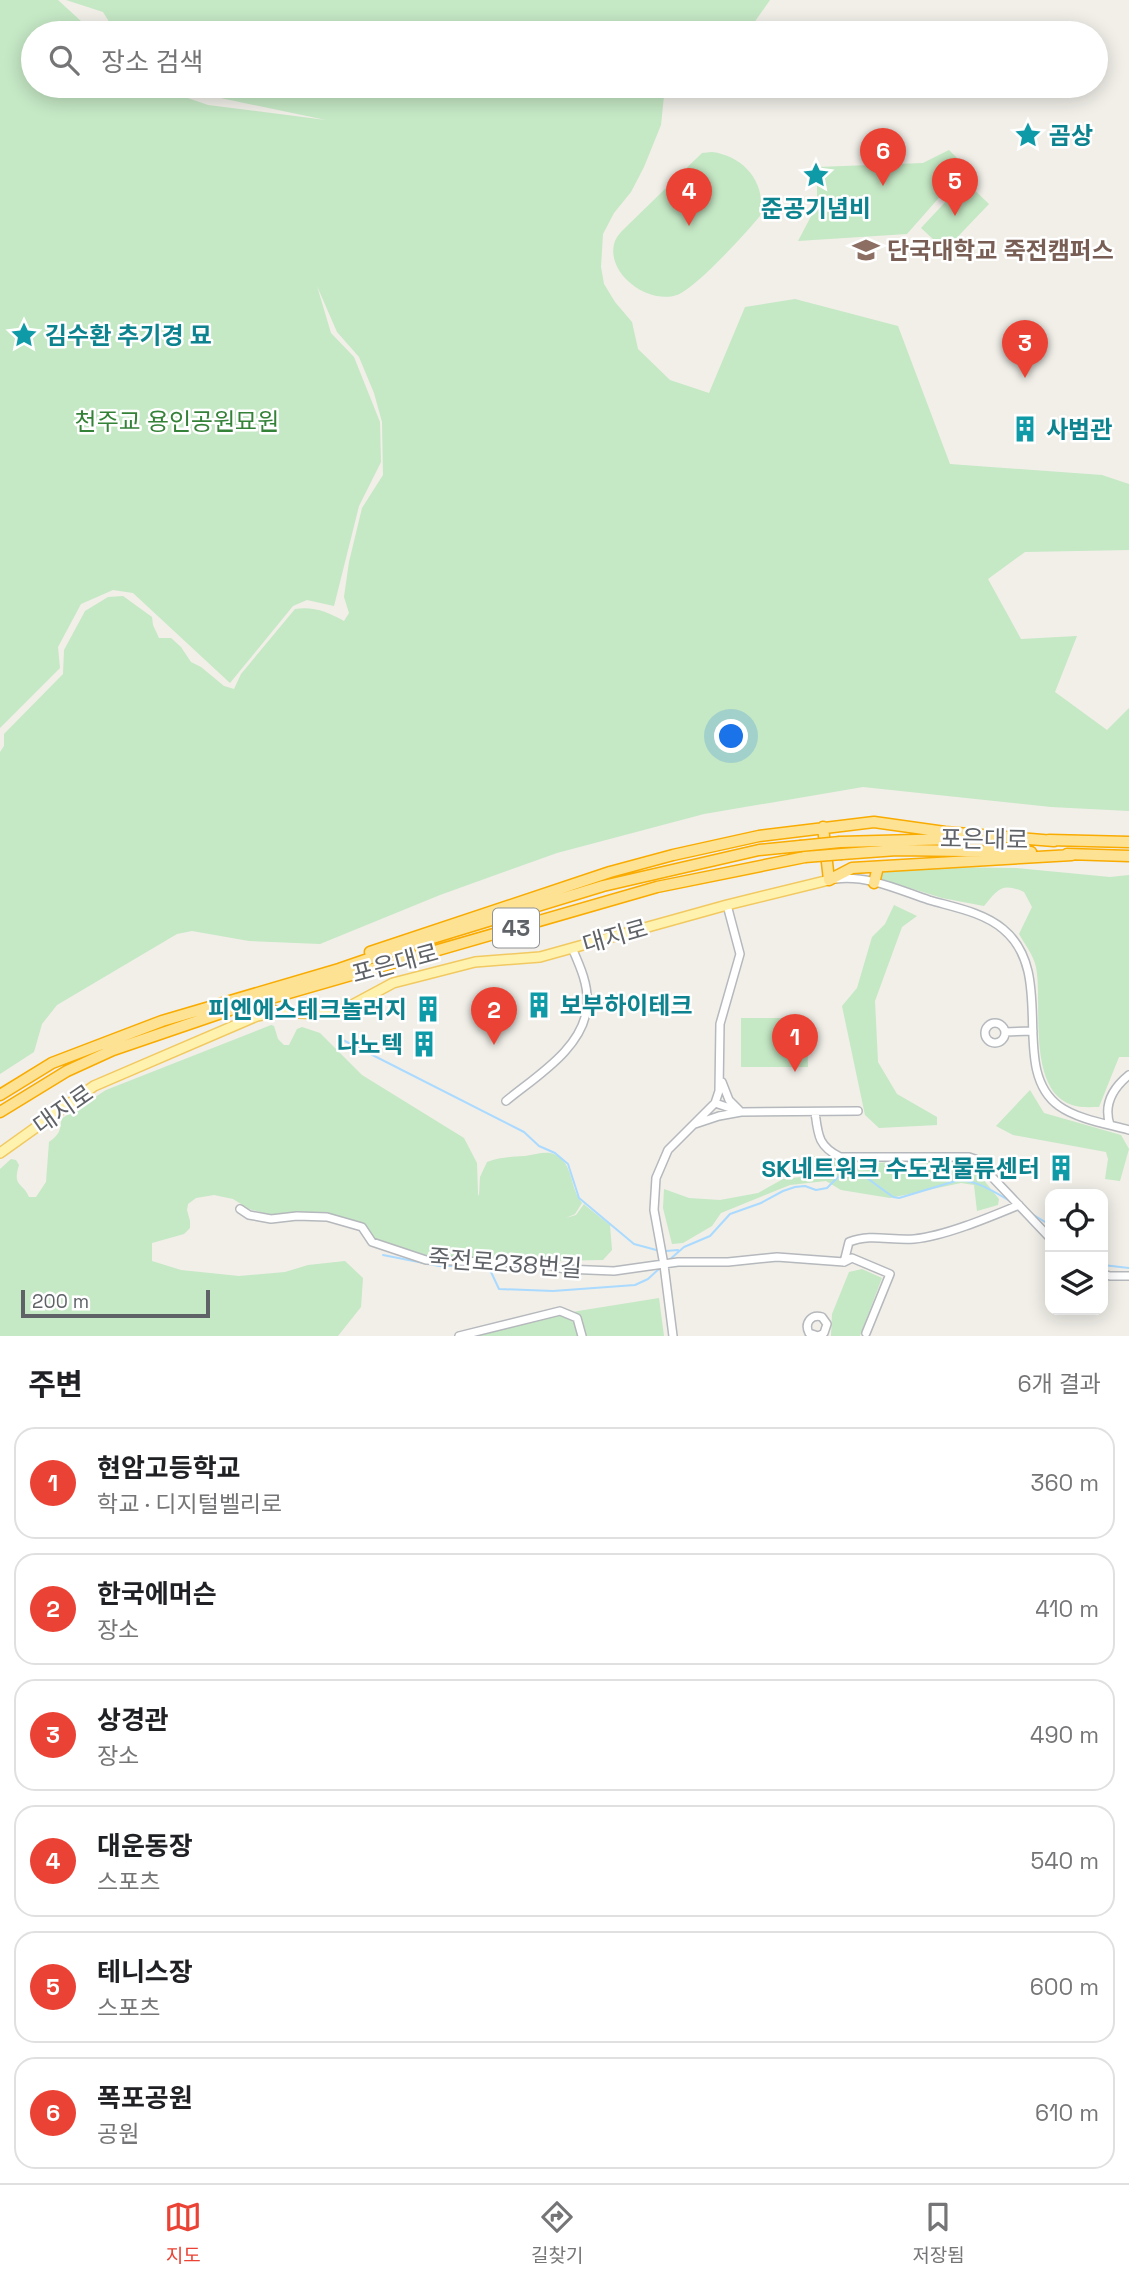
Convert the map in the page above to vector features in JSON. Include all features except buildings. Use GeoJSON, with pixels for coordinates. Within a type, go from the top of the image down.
{"type":"FeatureCollection","features":[{"type":"Feature","properties":{"kind":"highway"},"geometry":{"type":"LineString","coordinates":[[299,981],[392,943],[610,872],[759,836],[874,822],[945,832],[1054,841]]}},
{"type":"Feature","properties":{"kind":"highway"},"geometry":{"type":"LineString","coordinates":[[823,827],[829,880],[852,869],[1072,855]]}},
{"type":"Feature","properties":{"kind":"highway","name":"포은대로"},"geometry":{"type":"LineString","coordinates":[[0,1095],[52,1063],[137,1030],[603,886],[759,850],[840,842],[939,838],[1129,842]]}},
{"type":"Feature","properties":{"kind":"highway","name":"포은대로"},"geometry":{"type":"LineString","coordinates":[[0,1112],[67,1071],[101,1056],[230,1010],[657,887],[805,857],[897,849],[1001,850],[1129,856]]}},
{"type":"Feature","properties":{"kind":"highway"},"geometry":{"type":"LineString","coordinates":[[874,883],[878,867]]}},
{"type":"Feature","properties":{"kind":"highway"},"geometry":{"type":"LineString","coordinates":[[230,1010],[265,1008],[278,1012]]}},
{"type":"Feature","properties":{"kind":"main road","name":"대지로"},"geometry":{"type":"LineString","coordinates":[[0,1153],[94,1086],[257,1017],[278,1012],[339,1012],[393,983],[475,962],[533,958],[829,880]]}},
{"type":"Feature","properties":{"kind":"street","name":"대지로"},"geometry":{"type":"LineString","coordinates":[[829,880],[859,878],[983,917],[1002,928],[1017,945],[1027,965],[1041,1083],[1052,1100],[1072,1113],[1126,1129]]}},
{"type":"Feature","properties":{"kind":"street"},"geometry":{"type":"LineString","coordinates":[[673,1336],[654,1210],[656,1178],[668,1150],[715,1103],[720,1077],[720,1024],[740,954],[727,905]]}},
{"type":"Feature","properties":{"kind":"street"},"geometry":{"type":"LineString","coordinates":[[506,1101],[563,1052],[585,1020],[588,1005],[586,988],[582,970],[572,948]]}},
{"type":"Feature","properties":{"kind":"street"},"geometry":{"type":"LineString","coordinates":[[992,1023],[999,1024],[1005,1032],[1002,1041],[996,1046],[985,1038],[984,1032],[992,1023]]}},
{"type":"Feature","properties":{"kind":"street"},"geometry":{"type":"LineString","coordinates":[[1005,1032],[1033,1031]]}},
{"type":"Feature","properties":{"kind":"street"},"geometry":{"type":"LineString","coordinates":[[1110,1125],[1107,1117],[1108,1102],[1116,1085],[1129,1074]]}},
{"type":"Feature","properties":{"kind":"street"},"geometry":{"type":"LineString","coordinates":[[720,1077],[729,1100],[742,1112]]}},
{"type":"Feature","properties":{"kind":"street"},"geometry":{"type":"LineString","coordinates":[[715,1103],[742,1112]]}},
{"type":"Feature","properties":{"kind":"street"},"geometry":{"type":"LineString","coordinates":[[693,1125],[742,1112],[859,1111]]}},
{"type":"Feature","properties":{"kind":"street"},"geometry":{"type":"LineString","coordinates":[[815,1112],[822,1144],[828,1151],[840,1157],[969,1157],[980,1162],[1017,1206],[1045,1233]]}},
{"type":"Feature","properties":{"kind":"street"},"geometry":{"type":"LineString","coordinates":[[844,1262],[849,1242],[862,1236],[915,1239],[950,1230],[1017,1206]]}},
{"type":"Feature","properties":{"kind":"street","name":"죽전로238번길"},"geometry":{"type":"LineString","coordinates":[[240,1209],[249,1215],[271,1219],[327,1217],[362,1227],[372,1241],[426,1260],[543,1264],[565,1269],[614,1271],[777,1258],[844,1262],[852,1258],[890,1274],[866,1333]]}},
{"type":"Feature","properties":{"kind":"street"},"geometry":{"type":"LineString","coordinates":[[1108,1275],[1129,1276]]}},
{"type":"Feature","properties":{"kind":"street"},"geometry":{"type":"LineString","coordinates":[[459,1336],[560,1311],[577,1318],[582,1336]]}},
{"type":"Feature","properties":{"kind":"street"},"geometry":{"type":"LineString","coordinates":[[815,1316],[822,1317],[827,1327],[824,1333],[818,1336],[808,1334],[809,1320],[815,1316]]}},
{"type":"Feature","properties":{"kind":"green space","name":"천주교 용인공원묘원"},"geometry":{"type":"Polygon","coordinates":[[[0,0],[58,0],[81,21],[21,21],[21,98],[188,98],[208,105],[326,120],[221,98],[664,98],[661,125],[644,167],[603,234],[601,267],[604,284],[632,322],[638,349],[670,380],[709,393],[745,307],[795,299],[898,326],[950,464],[1102,475],[1129,484],[1129,550],[1025,552],[988,579],[1021,639],[1077,636],[1055,692],[1107,730],[1129,708],[1129,811],[1051,807],[863,787],[704,814],[557,853],[440,895],[320,944],[249,941],[192,931],[177,934],[57,1005],[42,1024],[34,1052],[0,1074],[0,752],[4,746],[4,734],[63,674],[64,650],[85,611],[108,597],[123,596],[152,617],[159,638],[171,638],[191,662],[224,686],[234,689],[241,674],[295,609],[320,610],[344,621],[349,613],[344,597],[362,508],[383,475],[382,422],[374,393],[359,357],[337,332],[317,286],[331,333],[354,357],[380,422],[381,462],[359,506],[334,606],[307,600],[293,606],[230,683],[133,593],[113,590],[81,604],[58,647],[60,668],[0,728],[0,0]]]}},
{"type":"Feature","properties":{"kind":"green space"},"geometry":{"type":"Polygon","coordinates":[[[66,0],[770,0],[755,21],[109,21],[103,12],[66,0]]]}},
{"type":"Feature","properties":{"kind":"green space"},"geometry":{"type":"Polygon","coordinates":[[[949,150],[966,167],[907,234],[798,241],[817,205],[817,167],[923,163],[949,150]]]}},
{"type":"Feature","properties":{"kind":"green space"},"geometry":{"type":"Polygon","coordinates":[[[712,152],[734,159],[751,173],[760,193],[760,216],[720,260],[685,291],[665,297],[641,290],[622,274],[616,264],[613,253],[616,239],[702,153],[712,152]]]}},
{"type":"Feature","properties":{"kind":"green space"},"geometry":{"type":"Polygon","coordinates":[[[965,181],[989,204],[945,250],[921,228],[965,181]]]}},
{"type":"Feature","properties":{"kind":"green space"},"geometry":{"type":"Polygon","coordinates":[[[939,867],[1015,868],[1110,877],[1129,875],[1129,1057],[1119,1057],[1099,1107],[1072,1105],[1058,1096],[1048,1082],[1039,1044],[1036,967],[1019,934],[1032,907],[1024,892],[1010,888],[1001,889],[984,906],[942,898],[878,878],[880,872],[939,867]]]}},
{"type":"Feature","properties":{"kind":"green space"},"geometry":{"type":"Polygon","coordinates":[[[894,905],[917,916],[902,927],[875,1001],[878,1062],[897,1094],[937,1117],[937,1125],[879,1128],[865,1115],[842,1006],[857,988],[872,937],[885,924],[894,905]]]}},
{"type":"Feature","properties":{"kind":"green space"},"geometry":{"type":"Polygon","coordinates":[[[741,1018],[807,1018],[808,1067],[741,1067],[741,1018]]]}},
{"type":"Feature","properties":{"kind":"green space"},"geometry":{"type":"Polygon","coordinates":[[[271,1025],[284,1045],[289,1045],[297,1029],[302,1027],[320,1033],[362,1075],[464,1138],[477,1163],[479,1196],[480,1177],[487,1162],[541,1153],[551,1153],[561,1158],[568,1168],[582,1203],[575,1214],[566,1218],[576,1215],[584,1204],[610,1225],[612,1250],[603,1260],[428,1257],[374,1239],[362,1224],[331,1214],[271,1215],[249,1209],[233,1199],[214,1195],[196,1198],[188,1204],[190,1228],[184,1234],[152,1243],[152,1261],[181,1270],[239,1276],[285,1272],[308,1265],[345,1261],[363,1278],[361,1307],[338,1336],[0,1336],[0,1169],[11,1159],[16,1160],[19,1165],[18,1181],[29,1197],[36,1197],[46,1182],[49,1142],[59,1132],[61,1119],[106,1090],[271,1025]]]}},
{"type":"Feature","properties":{"kind":"green space"},"geometry":{"type":"Polygon","coordinates":[[[1030,1090],[1044,1113],[1121,1135],[1129,1149],[1120,1181],[1105,1179],[1108,1159],[1106,1152],[1013,1135],[996,1126],[1030,1090]]]}},
{"type":"Feature","properties":{"kind":"green space"},"geometry":{"type":"Polygon","coordinates":[[[814,1156],[857,1164],[926,1160],[974,1168],[999,1199],[998,1205],[977,1211],[974,1185],[961,1183],[890,1198],[841,1190],[826,1181],[790,1185],[721,1213],[712,1226],[683,1243],[672,1244],[663,1208],[664,1189],[689,1198],[720,1200],[758,1193],[783,1179],[810,1176],[814,1156]]]}},
{"type":"Feature","properties":{"kind":"green space"},"geometry":{"type":"Polygon","coordinates":[[[862,1269],[882,1278],[860,1336],[831,1336],[832,1314],[849,1272],[862,1269]]]}},
{"type":"Feature","properties":{"kind":"green space"},"geometry":{"type":"Polygon","coordinates":[[[659,1298],[664,1336],[474,1336],[481,1332],[578,1311],[659,1298]]]}},
{"type":"Feature","properties":{"kind":"waterway"},"geometry":{"type":"LineString","coordinates":[[337,1037],[524,1132],[539,1146],[555,1153],[568,1164],[579,1198],[634,1244],[660,1251]]}},
{"type":"Feature","properties":{"kind":"waterway"},"geometry":{"type":"LineString","coordinates":[[668,1261],[684,1247],[710,1236],[730,1214],[795,1187],[805,1186],[816,1190],[827,1188],[841,1174],[852,1173],[867,1178],[893,1197],[899,1198],[959,1180],[980,1185],[1012,1202]]}},
{"type":"Feature","properties":{"kind":"waterway"},"geometry":{"type":"LineString","coordinates":[[1032,1214],[1045,1222]]}},
{"type":"Feature","properties":{"kind":"waterway"},"geometry":{"type":"LineString","coordinates":[[666,1251],[678,1250]]}},
{"type":"Feature","properties":{"kind":"waterway"},"geometry":{"type":"LineString","coordinates":[[383,1255],[439,1266],[483,1266],[491,1272],[499,1289],[553,1291],[635,1285],[648,1279],[661,1267]]}},
{"type":"Feature","properties":{"kind":"waterway"},"geometry":{"type":"LineString","coordinates":[[1108,1266],[1129,1268]]}},
{"type":"Feature","properties":{"kind":"place","name":"곰상"},"geometry":{"type":"Point","coordinates":[1028,135]}},
{"type":"Feature","properties":{"kind":"place","name":"준공기념비"},"geometry":{"type":"Point","coordinates":[816,175]}},
{"type":"Feature","properties":{"kind":"place","name":"폭포공원"},"geometry":{"type":"Point","coordinates":[883,186]}},
{"type":"Feature","properties":{"kind":"place","name":"테니스장"},"geometry":{"type":"Point","coordinates":[955,216]}},
{"type":"Feature","properties":{"kind":"place","name":"대운동장"},"geometry":{"type":"Point","coordinates":[689,226]}},
{"type":"Feature","properties":{"kind":"place","name":"단국대학교 죽전캠퍼스"},"geometry":{"type":"Point","coordinates":[866,250]}},
{"type":"Feature","properties":{"kind":"place","name":"김수환 추기경 묘"},"geometry":{"type":"Point","coordinates":[24,335]}},
{"type":"Feature","properties":{"kind":"place","name":"상경관"},"geometry":{"type":"Point","coordinates":[1025,378]}},
{"type":"Feature","properties":{"kind":"place","name":"사범관"},"geometry":{"type":"Point","coordinates":[1025,429]}},
{"type":"Feature","properties":{"kind":"place","name":"보부하이테크"},"geometry":{"type":"Point","coordinates":[539,1005]}},
{"type":"Feature","properties":{"kind":"place","name":"피엔에스테크놀러지"},"geometry":{"type":"Point","coordinates":[428,1009]}},
{"type":"Feature","properties":{"kind":"place","name":"나노텍"},"geometry":{"type":"Point","coordinates":[424,1044]}},
{"type":"Feature","properties":{"kind":"place","name":"한국에머슨"},"geometry":{"type":"Point","coordinates":[494,1045]}},
{"type":"Feature","properties":{"kind":"place","name":"현암고등학교"},"geometry":{"type":"Point","coordinates":[795,1072]}},
{"type":"Feature","properties":{"kind":"place","name":"SK네트워크 수도권물류센터"},"geometry":{"type":"Point","coordinates":[1061,1168]}}]}
